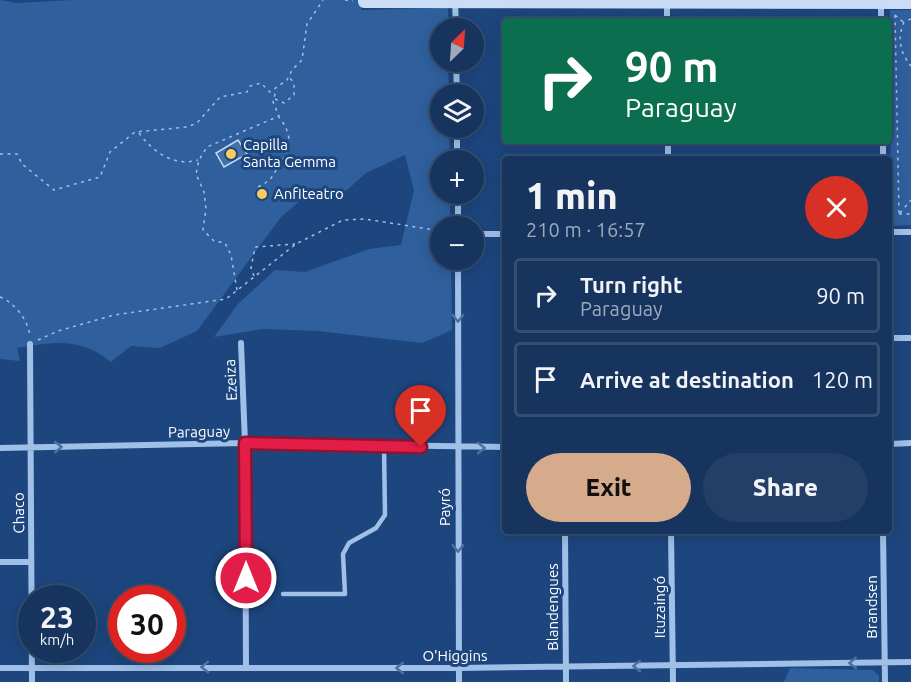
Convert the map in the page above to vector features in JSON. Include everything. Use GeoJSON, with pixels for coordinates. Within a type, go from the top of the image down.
{"type":"FeatureCollection","features":[{"type":"Feature","properties":{"kind":"street"},"geometry":{"type":"LineString","coordinates":[[364,0],[364,2],[911,3]]}},
{"type":"Feature","properties":{"kind":"street"},"geometry":{"type":"LineString","coordinates":[[455,1],[456,18]]}},
{"type":"Feature","properties":{"kind":"street"},"geometry":{"type":"LineString","coordinates":[[667,1],[667,18]]}},
{"type":"Feature","properties":{"kind":"street"},"geometry":{"type":"LineString","coordinates":[[880,2],[881,18]]}},
{"type":"Feature","properties":{"kind":"street"},"geometry":{"type":"LineString","coordinates":[[892,232],[911,232]]}},
{"type":"Feature","properties":{"kind":"street"},"geometry":{"type":"LineString","coordinates":[[484,234],[502,234]]}},
{"type":"Feature","properties":{"kind":"street","name":"Payró"},"geometry":{"type":"LineString","coordinates":[[458,270],[459,682]]}},
{"type":"Feature","properties":{"kind":"street"},"geometry":{"type":"LineString","coordinates":[[892,338],[911,338]]}},
{"type":"Feature","properties":{"kind":"street","name":"Ezeiza"},"geometry":{"type":"LineString","coordinates":[[241,343],[245,443],[246,667]]}},
{"type":"Feature","properties":{"kind":"street","name":"Chaco"},"geometry":{"type":"LineString","coordinates":[[30,344],[32,682]]}},
{"type":"Feature","properties":{"kind":"street","name":"Paraguay"},"geometry":{"type":"LineString","coordinates":[[0,448],[245,443],[502,447]]}},
{"type":"Feature","properties":{"kind":"street"},"geometry":{"type":"LineString","coordinates":[[892,444],[911,443]]}},
{"type":"Feature","properties":{"kind":"street","name":"Blandengues"},"geometry":{"type":"LineString","coordinates":[[565,534],[566,682]]}},
{"type":"Feature","properties":{"kind":"street","name":"Ituzaingó"},"geometry":{"type":"LineString","coordinates":[[671,534],[673,682]]}},
{"type":"Feature","properties":{"kind":"street","name":"Brandsen"},"geometry":{"type":"LineString","coordinates":[[883,534],[885,682]]}},
{"type":"Feature","properties":{"kind":"street"},"geometry":{"type":"LineString","coordinates":[[0,562],[31,562]]}},
{"type":"Feature","properties":{"kind":"street","name":"O'Higgins"},"geometry":{"type":"LineString","coordinates":[[0,668],[458,668],[911,662]]}},
{"type":"Feature","properties":{"kind":"lane"},"geometry":{"type":"LineString","coordinates":[[282,594],[345,594],[343,554],[349,543],[376,528],[386,515],[384,446]]}},
{"type":"Feature","properties":{"kind":"path"},"geometry":{"type":"LineString","coordinates":[[0,154],[16,154],[22,164],[54,190],[100,177],[110,152],[121,141],[138,132],[187,127],[196,123],[220,97],[247,92],[250,86],[261,83],[270,92],[276,90],[302,60],[307,24],[323,0]]}},
{"type":"Feature","properties":{"kind":"path"},"geometry":{"type":"LineString","coordinates":[[895,15],[903,15]]}},
{"type":"Feature","properties":{"kind":"path"},"geometry":{"type":"LineString","coordinates":[[895,15],[903,22]]}},
{"type":"Feature","properties":{"kind":"path"},"geometry":{"type":"LineString","coordinates":[[895,15],[898,214]]}},
{"type":"Feature","properties":{"kind":"path"},"geometry":{"type":"LineString","coordinates":[[903,22],[911,20]]}},
{"type":"Feature","properties":{"kind":"path"},"geometry":{"type":"LineString","coordinates":[[903,22],[900,42],[904,58],[911,66]]}},
{"type":"Feature","properties":{"kind":"path"},"geometry":{"type":"LineString","coordinates":[[274,98],[284,103],[294,95],[294,83],[289,76]]}},
{"type":"Feature","properties":{"kind":"path"},"geometry":{"type":"LineString","coordinates":[[258,187],[273,180],[290,143],[289,130],[279,116],[274,98],[276,90]]}},
{"type":"Feature","properties":{"kind":"path"},"geometry":{"type":"LineString","coordinates":[[238,291],[231,255],[225,243],[214,241],[203,230],[206,209],[204,192],[196,174],[199,160],[207,147],[279,116]]}},
{"type":"Feature","properties":{"kind":"path"},"geometry":{"type":"LineString","coordinates":[[138,132],[166,158],[189,163],[199,160]]}},
{"type":"Feature","properties":{"kind":"path"},"geometry":{"type":"LineString","coordinates":[[898,214],[911,200]]}},
{"type":"Feature","properties":{"kind":"path"},"geometry":{"type":"LineString","coordinates":[[898,214],[911,214]]}},
{"type":"Feature","properties":{"kind":"path"},"geometry":{"type":"LineString","coordinates":[[0,297],[10,301],[29,326],[30,344],[58,331],[114,315],[226,299],[296,244],[343,220],[366,219],[430,229]]}},
{"type":"Feature","properties":{"kind":"path"},"geometry":{"type":"LineString","coordinates":[[255,277],[251,268],[255,248],[296,244]]}},
{"type":"Feature","properties":{"kind":"shaded area"},"geometry":{"type":"Polygon","coordinates":[[[0,0],[17,3],[74,0],[361,0],[361,10],[448,8],[448,18],[430,18],[430,72],[448,72],[449,84],[430,84],[430,138],[449,138],[450,150],[430,150],[430,204],[450,204],[450,216],[430,216],[430,270],[451,270],[452,330],[422,343],[318,331],[264,329],[214,337],[238,304],[275,270],[305,272],[369,249],[401,245],[414,190],[405,155],[366,173],[338,198],[308,194],[281,217],[197,331],[160,348],[131,346],[111,362],[88,348],[66,343],[17,348],[20,361],[0,359],[0,0]]]}},
{"type":"Feature","properties":{"kind":"shaded area"},"geometry":{"type":"Polygon","coordinates":[[[890,10],[911,10],[911,225],[892,226],[892,18],[890,18],[890,10]]]}},
{"type":"Feature","properties":{"kind":"shaded area"},"geometry":{"type":"Polygon","coordinates":[[[790,668],[873,670],[879,676],[879,682],[784,682],[790,668]]]}},
{"type":"Feature","properties":{"kind":"building","name":"Capilla Santa Gemma"},"geometry":{"type":"Polygon","coordinates":[[[238,140],[247,154],[224,167],[216,153],[238,140]]]}},
{"type":"Feature","properties":{"kind":"place","name":"Capilla Santa Gemma"},"geometry":{"type":"Point","coordinates":[231,154]}},
{"type":"Feature","properties":{"kind":"place","name":"Anfiteatro"},"geometry":{"type":"Point","coordinates":[262,194]}},
{"type":"Feature","properties":{"kind":"route"},"geometry":{"type":"LineString","coordinates":[[246,578],[245,443],[421,447]]}}]}
